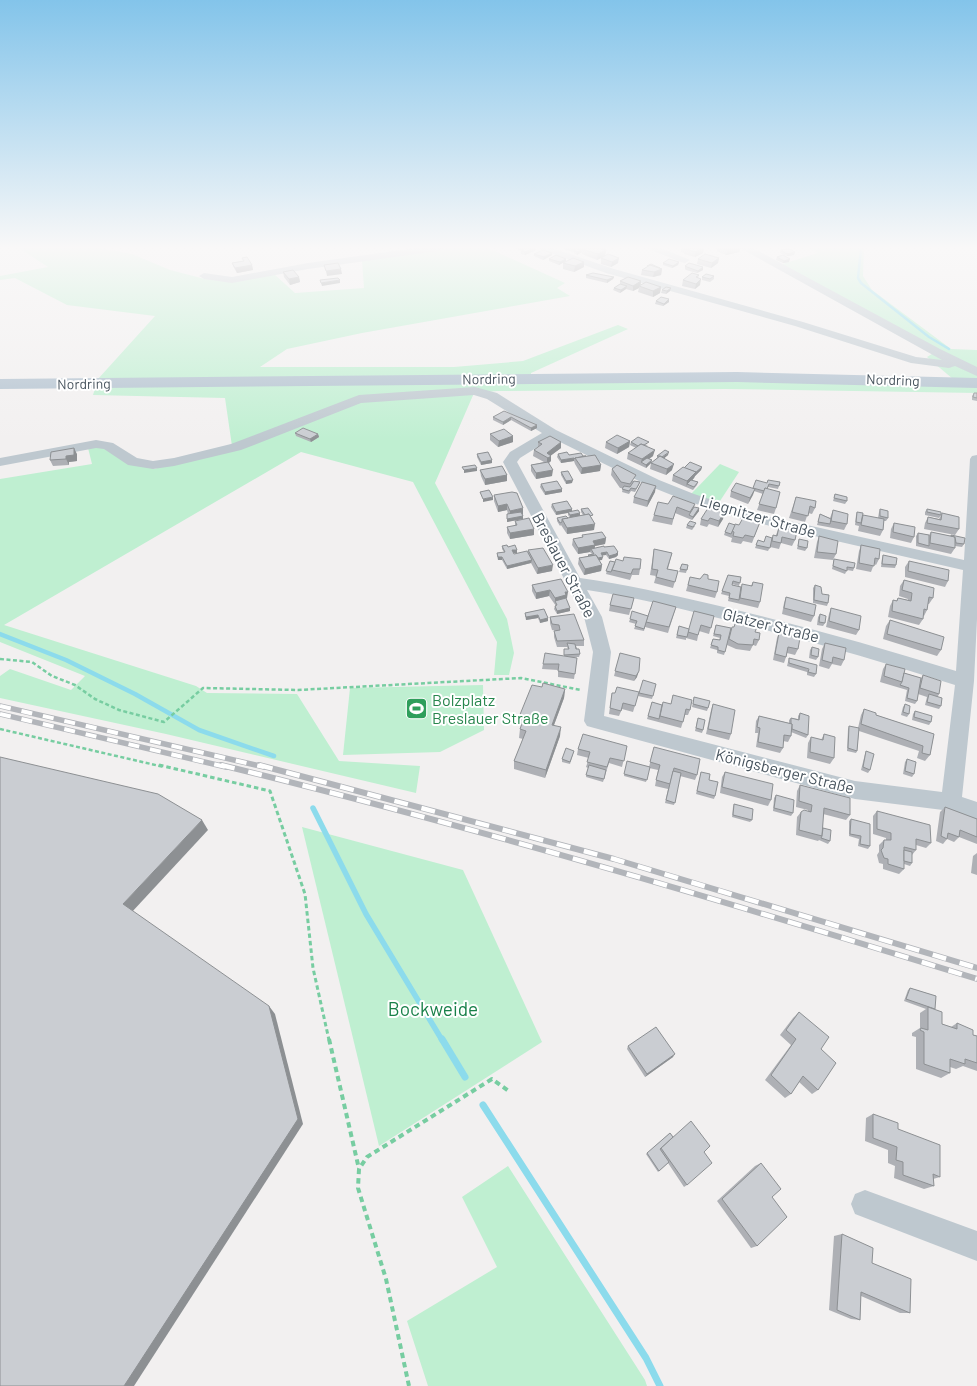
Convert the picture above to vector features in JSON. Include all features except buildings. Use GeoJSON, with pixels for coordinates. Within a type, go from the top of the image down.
{"type":"FeatureCollection","features":[{"type":"Feature","properties":{"kind":"main road","name":"Nordring"},"geometry":{"type":"LineString","coordinates":[[0,384],[737,377],[977,383]]}},
{"type":"Feature","properties":{"kind":"street"},"geometry":{"type":"LineString","coordinates":[[759,313],[915,360],[949,364],[956,362]]}},
{"type":"Feature","properties":{"kind":"street"},"geometry":{"type":"LineString","coordinates":[[865,313],[977,372]]}},
{"type":"Feature","properties":{"kind":"street","name":"Liegnitzer Straße"},"geometry":{"type":"LineString","coordinates":[[0,462],[96,444],[108,446],[132,462],[153,465],[174,462],[236,447],[359,399],[475,391],[492,396],[551,433],[654,483],[750,518],[950,563],[974,566]]}},
{"type":"Feature","properties":{"kind":"street","name":"Breslauer Straße"},"geometry":{"type":"LineString","coordinates":[[551,433],[515,455],[510,462],[593,617],[602,652],[594,721]]}},
{"type":"Feature","properties":{"kind":"street"},"geometry":{"type":"LineString","coordinates":[[951,802],[965,681],[974,566],[977,459]]}},
{"type":"Feature","properties":{"kind":"street","name":"Glatzer Straße"},"geometry":{"type":"LineString","coordinates":[[574,583],[620,589],[769,624],[863,649],[965,681]]}},
{"type":"Feature","properties":{"kind":"street","name":"Königsberger Straße"},"geometry":{"type":"LineString","coordinates":[[594,721],[855,790],[951,802],[977,811]]}},
{"type":"Feature","properties":{"kind":"street"},"geometry":{"type":"LineString","coordinates":[[865,1204],[977,1246]]}},
{"type":"Feature","properties":{"kind":"path"},"geometry":{"type":"LineString","coordinates":[[0,658],[32,662],[52,676],[75,685],[94,699],[119,710],[164,722],[204,688],[298,690],[521,678],[597,692]]}},
{"type":"Feature","properties":{"kind":"path"},"geometry":{"type":"LineString","coordinates":[[0,729],[270,791],[306,894],[312,968],[359,1169],[358,1188],[386,1279],[409,1386]]}},
{"type":"Feature","properties":{"kind":"path"},"geometry":{"type":"LineString","coordinates":[[359,1169],[367,1157],[492,1079],[510,1092]]}},
{"type":"Feature","properties":{"kind":"green space"},"geometry":{"type":"Polygon","coordinates":[[[128,313],[476,313],[362,333],[287,349],[260,367],[454,367],[523,361],[618,325],[628,329],[531,373],[531,381],[816,381],[960,385],[927,357],[935,352],[862,313],[902,313],[951,349],[977,350],[977,393],[725,389],[497,391],[474,393],[435,483],[507,619],[514,653],[509,675],[494,675],[497,642],[413,482],[301,452],[4,625],[196,686],[207,693],[297,694],[339,761],[420,766],[416,793],[166,734],[0,698],[0,676],[10,669],[71,690],[85,676],[0,642],[0,479],[92,464],[88,448],[95,446],[107,448],[154,469],[232,446],[225,398],[93,395],[98,379],[155,316],[128,313]]]}},
{"type":"Feature","properties":{"kind":"green space"},"geometry":{"type":"Polygon","coordinates":[[[720,464],[739,472],[718,504],[691,494],[720,464]]]}},
{"type":"Feature","properties":{"kind":"green space","name":"Bolzplatz Breslauer Straße"},"geometry":{"type":"Polygon","coordinates":[[[483,685],[484,730],[440,752],[343,755],[350,688],[483,685]]]}},
{"type":"Feature","properties":{"kind":"green space","name":"Bockweide"},"geometry":{"type":"Polygon","coordinates":[[[302,827],[463,870],[542,1042],[379,1146],[302,827]]]}},
{"type":"Feature","properties":{"kind":"green space"},"geometry":{"type":"Polygon","coordinates":[[[508,1166],[645,1380],[647,1386],[428,1386],[407,1321],[497,1267],[462,1197],[508,1166]]]}},
{"type":"Feature","properties":{"kind":"waterway"},"geometry":{"type":"LineString","coordinates":[[898,313],[929,337],[949,349]]}},
{"type":"Feature","properties":{"kind":"waterway"},"geometry":{"type":"LineString","coordinates":[[0,634],[66,660],[135,694],[199,730],[274,756]]}},
{"type":"Feature","properties":{"kind":"waterway"},"geometry":{"type":"LineString","coordinates":[[313,808],[366,914],[442,1040]]}},
{"type":"Feature","properties":{"kind":"waterway"},"geometry":{"type":"LineString","coordinates":[[442,1039],[465,1077]]}},
{"type":"Feature","properties":{"kind":"waterway"},"geometry":{"type":"LineString","coordinates":[[483,1105],[646,1358],[660,1386]]}},
{"type":"Feature","properties":{"kind":"railway"},"geometry":{"type":"LineString","coordinates":[[0,706],[264,767]]}},
{"type":"Feature","properties":{"kind":"railway"},"geometry":{"type":"LineString","coordinates":[[0,714],[226,767]]}},
{"type":"Feature","properties":{"kind":"railway"},"geometry":{"type":"LineString","coordinates":[[221,765],[412,814],[601,866],[977,979]]}},
{"type":"Feature","properties":{"kind":"railway"},"geometry":{"type":"LineString","coordinates":[[259,765],[614,859],[977,968]]}},
{"type":"Feature","properties":{"kind":"place","name":"Bolzplatz Breslauer Straße"},"geometry":{"type":"Point","coordinates":[416,709]}}]}
